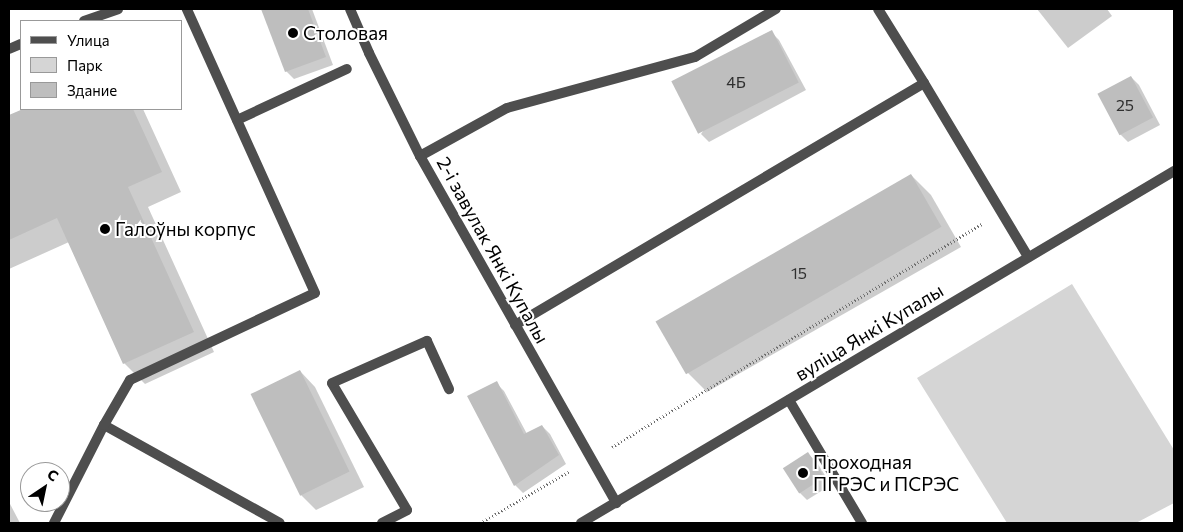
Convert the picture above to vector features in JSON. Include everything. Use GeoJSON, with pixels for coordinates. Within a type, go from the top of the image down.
{"type":"FeatureCollection","features":[{"type":"Feature","properties":{"kind":"street"},"geometry":{"type":"LineString","coordinates":[[87,20],[118,9]]}},
{"type":"Feature","properties":{"kind":"street"},"geometry":{"type":"LineString","coordinates":[[54,523],[104,425],[130,380],[315,293],[187,9]]}},
{"type":"Feature","properties":{"kind":"street","name":"2-і завулак Янкі Купалы"},"geometry":{"type":"LineString","coordinates":[[350,9],[369,53],[420,156],[616,503]]}},
{"type":"Feature","properties":{"kind":"street"},"geometry":{"type":"LineString","coordinates":[[420,156],[507,108],[695,57],[776,9]]}},
{"type":"Feature","properties":{"kind":"street"},"geometry":{"type":"LineString","coordinates":[[878,9],[1028,257]]}},
{"type":"Feature","properties":{"kind":"street"},"geometry":{"type":"LineString","coordinates":[[237,120],[347,69]]}},
{"type":"Feature","properties":{"kind":"street"},"geometry":{"type":"LineString","coordinates":[[516,325],[924,83]]}},
{"type":"Feature","properties":{"kind":"street","name":"вуліца Янкі Купалы"},"geometry":{"type":"LineString","coordinates":[[581,523],[1174,170]]}},
{"type":"Feature","properties":{"kind":"street"},"geometry":{"type":"LineString","coordinates":[[382,523],[407,510],[332,383],[427,341],[448,389]]}},
{"type":"Feature","properties":{"kind":"street"},"geometry":{"type":"LineString","coordinates":[[789,400],[862,523]]}},
{"type":"Feature","properties":{"kind":"street"},"geometry":{"type":"LineString","coordinates":[[104,425],[280,523]]}},
{"type":"Feature","properties":{"kind":"path"},"geometry":{"type":"LineString","coordinates":[[480,523],[592,459],[1002,212]]}},
{"type":"Feature","properties":{"kind":"green space"},"geometry":{"type":"Polygon","coordinates":[[[1072,284],[1174,450],[1174,503],[1136,523],[1007,523],[917,378],[1072,284]]]}},
{"type":"Feature","properties":{"kind":"building","name":"Столовая"},"geometry":{"type":"Polygon","coordinates":[[[261,9],[308,9],[326,57],[285,72],[261,9]]]}},
{"type":"Feature","properties":{"kind":"building"},"geometry":{"type":"Polygon","coordinates":[[[772,30],[799,83],[698,134],[671,81],[772,30]]]}},
{"type":"Feature","properties":{"kind":"building"},"geometry":{"type":"Polygon","coordinates":[[[1131,76],[1153,117],[1120,135],[1097,94],[1131,76]]]}},
{"type":"Feature","properties":{"kind":"building","name":"Галоўны корпус"},"geometry":{"type":"Polygon","coordinates":[[[21,110],[133,110],[162,172],[128,187],[194,332],[123,364],[57,218],[9,240],[9,115],[21,110]]]}},
{"type":"Feature","properties":{"kind":"building"},"geometry":{"type":"Polygon","coordinates":[[[911,174],[942,227],[686,374],[656,322],[911,174]]]}},
{"type":"Feature","properties":{"kind":"building"},"geometry":{"type":"Polygon","coordinates":[[[300,370],[350,472],[300,496],[251,394],[300,370]]]}},
{"type":"Feature","properties":{"kind":"building"},"geometry":{"type":"Polygon","coordinates":[[[497,381],[524,434],[542,425],[559,455],[514,486],[467,396],[497,381]]]}},
{"type":"Feature","properties":{"kind":"building","name":"Проходная ПГРЭС и ПСРЭС"},"geometry":{"type":"Polygon","coordinates":[[[808,452],[824,477],[799,493],[783,468],[808,452]]]}},
{"type":"Feature","properties":{"kind":"place","name":"Столовая"},"geometry":{"type":"Point","coordinates":[293,33]}},
{"type":"Feature","properties":{"kind":"place","name":"Галоўны корпус"},"geometry":{"type":"Point","coordinates":[105,229]}},
{"type":"Feature","properties":{"kind":"place","name":"Проходная ПГРЭС и ПСРЭС"},"geometry":{"type":"Point","coordinates":[803,473]}}]}
